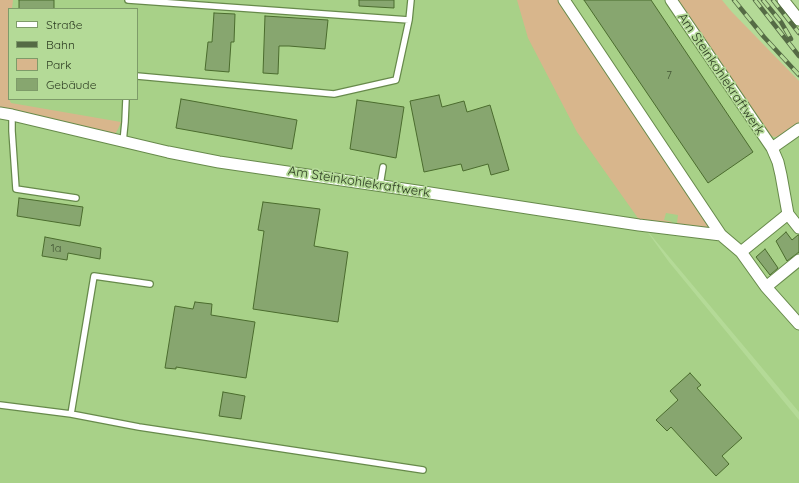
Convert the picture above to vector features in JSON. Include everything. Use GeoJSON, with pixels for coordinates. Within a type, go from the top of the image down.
{"type":"FeatureCollection","features":[{"type":"Feature","properties":{"kind":"street"},"geometry":{"type":"LineString","coordinates":[[564,0],[721,235],[741,252],[766,287],[799,324]]}},
{"type":"Feature","properties":{"kind":"street","name":"Am Steinkohlekraftwerk"},"geometry":{"type":"LineString","coordinates":[[671,0],[772,148],[778,162],[788,214],[799,228]]}},
{"type":"Feature","properties":{"kind":"street"},"geometry":{"type":"LineString","coordinates":[[782,0],[799,20]]}},
{"type":"Feature","properties":{"kind":"street","name":"Am Steinkohlekraftwerk"},"geometry":{"type":"LineString","coordinates":[[0,113],[123,142],[219,162],[638,225],[721,235]]}},
{"type":"Feature","properties":{"kind":"street","name":"Am Steinkohlekraftwerk"},"geometry":{"type":"LineString","coordinates":[[772,148],[799,129]]}},
{"type":"Feature","properties":{"kind":"street"},"geometry":{"type":"LineString","coordinates":[[741,252],[788,214]]}},
{"type":"Feature","properties":{"kind":"street"},"geometry":{"type":"LineString","coordinates":[[766,287],[799,260]]}},
{"type":"Feature","properties":{"kind":"lane"},"geometry":{"type":"LineString","coordinates":[[128,0],[409,20]]}},
{"type":"Feature","properties":{"kind":"lane"},"geometry":{"type":"LineString","coordinates":[[138,76],[334,94],[396,80],[409,20],[411,0]]}},
{"type":"Feature","properties":{"kind":"lane"},"geometry":{"type":"LineString","coordinates":[[123,142],[126,100]]}},
{"type":"Feature","properties":{"kind":"lane"},"geometry":{"type":"LineString","coordinates":[[12,115],[16,189],[76,198]]}},
{"type":"Feature","properties":{"kind":"lane"},"geometry":{"type":"LineString","coordinates":[[380,185],[383,167]]}},
{"type":"Feature","properties":{"kind":"lane"},"geometry":{"type":"LineString","coordinates":[[72,414],[94,276],[150,284]]}},
{"type":"Feature","properties":{"kind":"lane"},"geometry":{"type":"LineString","coordinates":[[0,405],[72,414],[139,427],[423,470]]}},
{"type":"Feature","properties":{"kind":"shaded area"},"geometry":{"type":"Polygon","coordinates":[[[0,0],[677,0],[770,136],[776,137],[799,122],[799,412],[644,227],[669,262],[799,420],[799,483],[0,483],[0,0]]]}},
{"type":"Feature","properties":{"kind":"green space"},"geometry":{"type":"Polygon","coordinates":[[[0,0],[13,0],[12,8],[8,8],[8,100],[11,103],[121,122],[115,134],[108,135],[0,108],[0,0]]]}},
{"type":"Feature","properties":{"kind":"green space"},"geometry":{"type":"Polygon","coordinates":[[[517,0],[559,0],[711,224],[710,229],[674,226],[675,223],[677,223],[678,215],[666,213],[664,220],[672,222],[672,226],[640,221],[577,132],[528,38],[517,0]]]}},
{"type":"Feature","properties":{"kind":"green space"},"geometry":{"type":"Polygon","coordinates":[[[677,0],[722,0],[799,81],[799,122],[777,137],[770,136],[677,0]]]}},
{"type":"Feature","properties":{"kind":"building"},"geometry":{"type":"Polygon","coordinates":[[[19,0],[54,0],[54,8],[19,8],[19,0]]]}},
{"type":"Feature","properties":{"kind":"building"},"geometry":{"type":"Polygon","coordinates":[[[359,0],[394,0],[394,8],[359,6],[359,0]]]}},
{"type":"Feature","properties":{"kind":"building"},"geometry":{"type":"Polygon","coordinates":[[[584,0],[651,0],[753,152],[708,183],[584,0]]]}},
{"type":"Feature","properties":{"kind":"building"},"geometry":{"type":"Polygon","coordinates":[[[214,13],[235,14],[234,42],[231,42],[229,72],[205,70],[208,42],[212,42],[214,13]]]}},
{"type":"Feature","properties":{"kind":"building"},"geometry":{"type":"Polygon","coordinates":[[[265,16],[328,20],[325,49],[279,46],[278,74],[263,73],[265,16]]]}},
{"type":"Feature","properties":{"kind":"building"},"geometry":{"type":"Polygon","coordinates":[[[439,95],[442,107],[464,101],[467,112],[490,105],[509,170],[491,175],[488,164],[463,171],[461,164],[424,172],[410,101],[439,95]]]}},
{"type":"Feature","properties":{"kind":"building"},"geometry":{"type":"Polygon","coordinates":[[[181,99],[297,120],[292,149],[176,128],[181,99]]]}},
{"type":"Feature","properties":{"kind":"building"},"geometry":{"type":"Polygon","coordinates":[[[357,100],[404,107],[396,158],[350,149],[357,100]]]}},
{"type":"Feature","properties":{"kind":"building"},"geometry":{"type":"Polygon","coordinates":[[[19,198],[83,207],[80,226],[17,216],[19,198]]]}},
{"type":"Feature","properties":{"kind":"building"},"geometry":{"type":"Polygon","coordinates":[[[263,202],[320,209],[314,246],[348,252],[338,322],[253,309],[264,231],[258,230],[263,202]]]}},
{"type":"Feature","properties":{"kind":"building"},"geometry":{"type":"Polygon","coordinates":[[[786,232],[792,240],[799,235],[799,252],[787,261],[776,241],[786,232]]]}},
{"type":"Feature","properties":{"kind":"building"},"geometry":{"type":"Polygon","coordinates":[[[45,237],[101,248],[100,259],[68,253],[67,260],[42,256],[45,237]]]}},
{"type":"Feature","properties":{"kind":"building"},"geometry":{"type":"Polygon","coordinates":[[[765,249],[778,268],[770,275],[756,257],[765,249]]]}},
{"type":"Feature","properties":{"kind":"building"},"geometry":{"type":"Polygon","coordinates":[[[195,302],[212,304],[211,315],[255,322],[246,378],[176,367],[176,369],[165,368],[175,306],[193,309],[195,302]]]}},
{"type":"Feature","properties":{"kind":"building"},"geometry":{"type":"Polygon","coordinates":[[[690,373],[701,385],[697,388],[742,438],[722,456],[729,464],[716,476],[671,427],[667,431],[656,420],[678,400],[670,391],[690,373]]]}},
{"type":"Feature","properties":{"kind":"building"},"geometry":{"type":"Polygon","coordinates":[[[223,392],[245,396],[241,419],[219,416],[223,392]]]}},
{"type":"Feature","properties":{"kind":"railway"},"geometry":{"type":"LineString","coordinates":[[734,0],[764,37],[799,75]]}},
{"type":"Feature","properties":{"kind":"railway"},"geometry":{"type":"LineString","coordinates":[[755,0],[799,56]]}},
{"type":"Feature","properties":{"kind":"railway"},"geometry":{"type":"LineString","coordinates":[[763,0],[781,22],[791,39]]}},
{"type":"Feature","properties":{"kind":"railway"},"geometry":{"type":"LineString","coordinates":[[773,0],[799,33]]}}]}
